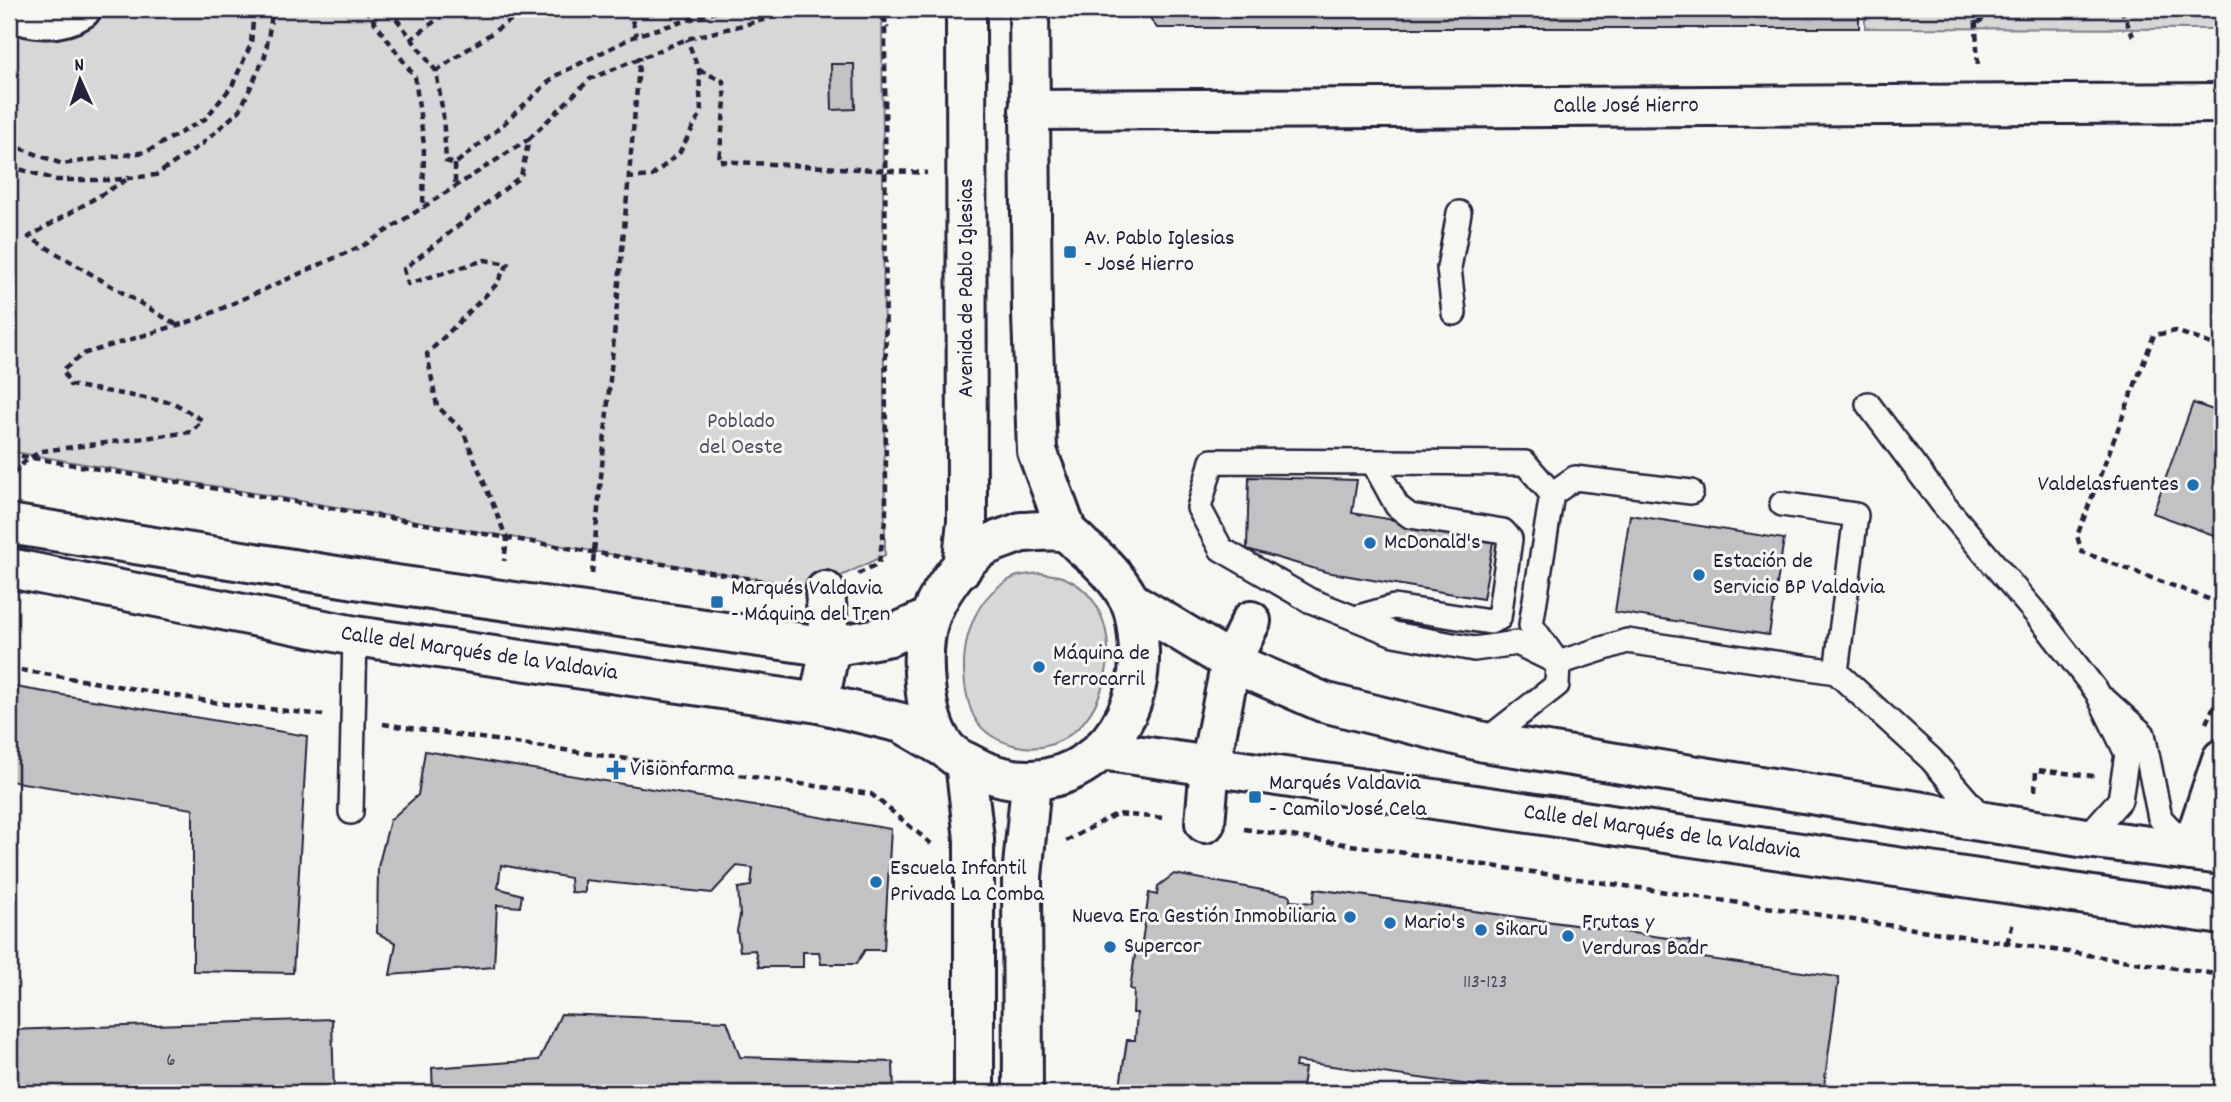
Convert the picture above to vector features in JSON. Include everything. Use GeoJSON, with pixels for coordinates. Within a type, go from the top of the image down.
{"type":"FeatureCollection","features":[{"type":"Feature","properties":{"kind":"street","name":"Avenida de Pablo Iglesias"},"geometry":{"type":"LineString","coordinates":[[962,568],[967,521],[966,9]]}},
{"type":"Feature","properties":{"kind":"street"},"geometry":{"type":"LineString","coordinates":[[955,755],[986,774],[1031,783],[1069,772],[1101,750],[1128,709],[1135,685],[1139,640],[1130,601],[1103,562],[1067,533],[1037,451],[1029,9]]}},
{"type":"Feature","properties":{"kind":"street"},"geometry":{"type":"LineString","coordinates":[[9,10],[37,20],[90,12]]}},
{"type":"Feature","properties":{"kind":"street","name":"Calle José Hierro"},"geometry":{"type":"LineString","coordinates":[[1029,110],[2222,103]]}},
{"type":"Feature","properties":{"kind":"street"},"geometry":{"type":"LineString","coordinates":[[9,524],[499,600],[830,647],[890,636],[929,618]]}},
{"type":"Feature","properties":{"kind":"street"},"geometry":{"type":"LineString","coordinates":[[974,1093],[974,855],[955,755],[925,694],[924,648],[929,618],[948,584],[978,550],[1021,532],[1067,533]]}},
{"type":"Feature","properties":{"kind":"street","name":"Calle del Marqués de la Valdavia"},"geometry":{"type":"LineString","coordinates":[[9,568],[355,636],[819,703],[902,723],[955,755]]}},
{"type":"Feature","properties":{"kind":"street"},"geometry":{"type":"LineString","coordinates":[[819,703],[830,647],[825,592]]}},
{"type":"Feature","properties":{"kind":"street"},"geometry":{"type":"LineString","coordinates":[[1130,601],[1231,662],[1323,702],[1484,742],[2086,838],[2207,853],[2211,759]]}},
{"type":"Feature","properties":{"kind":"street"},"geometry":{"type":"LineString","coordinates":[[1205,823],[1210,766],[1231,662],[1251,621]]}},
{"type":"Feature","properties":{"kind":"street","name":"Calle del Marqués de la Valdavia"},"geometry":{"type":"LineString","coordinates":[[1101,750],[2222,915]]}},
{"type":"Feature","properties":{"kind":"street"},"geometry":{"type":"LineString","coordinates":[[1023,1093],[1023,854],[1031,783]]}},
{"type":"Feature","properties":{"kind":"lane"},"geometry":{"type":"LineString","coordinates":[[1454,313],[1449,268],[1459,213]]}},
{"type":"Feature","properties":{"kind":"lane"},"geometry":{"type":"LineString","coordinates":[[1868,404],[1943,504],[2043,622],[2097,692],[2143,734],[2160,818],[2207,853]]}},
{"type":"Feature","properties":{"kind":"lane"},"geometry":{"type":"LineString","coordinates":[[1552,494],[1525,463],[1212,460],[1199,508],[1221,549],[1309,600],[1394,634],[1474,649],[1517,643],[1558,663],[1627,641],[1836,672],[1931,759],[1985,821]]}},
{"type":"Feature","properties":{"kind":"lane"},"geometry":{"type":"LineString","coordinates":[[1355,618],[1394,607],[1490,622],[1499,618],[1510,540],[1503,531],[1410,516],[1397,506],[1373,462]]}},
{"type":"Feature","properties":{"kind":"lane"},"geometry":{"type":"LineString","coordinates":[[1484,742],[1557,685],[1558,663],[1531,625],[1552,494],[1575,478],[1691,492]]}},
{"type":"Feature","properties":{"kind":"lane"},"geometry":{"type":"LineString","coordinates":[[1782,504],[1856,515],[1836,672]]}},
{"type":"Feature","properties":{"kind":"lane"},"geometry":{"type":"LineString","coordinates":[[351,812],[355,636]]}},
{"type":"Feature","properties":{"kind":"lane"},"geometry":{"type":"LineString","coordinates":[[2086,838],[2120,800],[2127,754],[2097,692]]}},
{"type":"Feature","properties":{"kind":"path"},"geometry":{"type":"LineString","coordinates":[[9,144],[61,164],[146,152],[205,119],[232,86],[251,44],[254,9]]}},
{"type":"Feature","properties":{"kind":"path"},"geometry":{"type":"LineString","coordinates":[[9,166],[57,180],[156,175],[202,144],[240,110],[265,56],[273,9]]}},
{"type":"Feature","properties":{"kind":"path"},"geometry":{"type":"LineString","coordinates":[[365,9],[415,77],[424,145],[423,210]]}},
{"type":"Feature","properties":{"kind":"path"},"geometry":{"type":"LineString","coordinates":[[389,9],[436,71],[443,114],[446,161],[455,164]]}},
{"type":"Feature","properties":{"kind":"path"},"geometry":{"type":"LineString","coordinates":[[410,40],[451,9]]}},
{"type":"Feature","properties":{"kind":"path"},"geometry":{"type":"LineString","coordinates":[[436,71],[527,9]]}},
{"type":"Feature","properties":{"kind":"path"},"geometry":{"type":"LineString","coordinates":[[628,9],[638,35]]}},
{"type":"Feature","properties":{"kind":"path"},"geometry":{"type":"LineString","coordinates":[[455,164],[496,131],[555,76],[638,35],[726,9]]}},
{"type":"Feature","properties":{"kind":"path"},"geometry":{"type":"LineString","coordinates":[[9,486],[11,477],[29,457],[42,451],[191,432],[202,419],[174,403],[70,384],[64,370],[83,354],[178,326],[296,278],[366,244],[423,210],[529,139],[590,79],[640,56],[687,39],[807,9]]}},
{"type":"Feature","properties":{"kind":"path"},"geometry":{"type":"LineString","coordinates":[[872,9],[885,20],[888,28]]}},
{"type":"Feature","properties":{"kind":"path"},"geometry":{"type":"LineString","coordinates":[[9,454],[825,592],[879,563],[886,500],[884,9]]}},
{"type":"Feature","properties":{"kind":"path"},"geometry":{"type":"LineString","coordinates":[[1975,9],[1978,23],[1994,9]]}},
{"type":"Feature","properties":{"kind":"path"},"geometry":{"type":"LineString","coordinates":[[2121,9],[2133,36]]}},
{"type":"Feature","properties":{"kind":"path"},"geometry":{"type":"LineString","coordinates":[[627,178],[652,176],[680,153],[701,113],[699,70],[687,39]]}},
{"type":"Feature","properties":{"kind":"path"},"geometry":{"type":"LineString","coordinates":[[588,612],[640,56]]}},
{"type":"Feature","properties":{"kind":"path"},"geometry":{"type":"LineString","coordinates":[[699,70],[723,81],[725,101],[719,161],[885,172],[966,173]]}},
{"type":"Feature","properties":{"kind":"path"},"geometry":{"type":"LineString","coordinates":[[499,600],[507,539],[463,431],[438,406],[427,354],[495,286],[508,264],[485,260],[408,285],[404,269],[521,176],[529,139]]}},
{"type":"Feature","properties":{"kind":"path"},"geometry":{"type":"LineString","coordinates":[[455,164],[456,188]]}},
{"type":"Feature","properties":{"kind":"path"},"geometry":{"type":"LineString","coordinates":[[130,178],[29,237],[178,326]]}},
{"type":"Feature","properties":{"kind":"path"},"geometry":{"type":"LineString","coordinates":[[2222,348],[2176,331],[2154,335],[2077,536],[2082,552],[2222,604]]}},
{"type":"Feature","properties":{"kind":"path"},"geometry":{"type":"LineString","coordinates":[[9,668],[225,704],[353,719],[871,794],[936,847],[974,855]]}},
{"type":"Feature","properties":{"kind":"path"},"geometry":{"type":"LineString","coordinates":[[1023,854],[1050,852],[1080,830],[1116,814],[1205,823],[2222,975]]}},
{"type":"Feature","properties":{"kind":"green space","name":"Poblado del Oeste"},"geometry":{"type":"Polygon","coordinates":[[[9,9],[882,9],[885,555],[814,589],[9,451],[9,9]]]}},
{"type":"Feature","properties":{"kind":"green space"},"geometry":{"type":"Polygon","coordinates":[[[1865,9],[2222,9],[2222,29],[1865,28],[1865,9]]]}},
{"type":"Feature","properties":{"kind":"green space"},"geometry":{"type":"Polygon","coordinates":[[[1041,573],[1067,579],[1091,598],[1104,624],[1108,654],[1103,685],[1090,713],[1070,734],[1044,746],[1013,745],[988,733],[971,710],[964,673],[968,635],[985,600],[998,587],[1015,577],[1041,573]]]}},
{"type":"Feature","properties":{"kind":"building"},"geometry":{"type":"Polygon","coordinates":[[[1149,9],[1859,9],[1859,28],[1157,28],[1148,15],[1149,9]]]}},
{"type":"Feature","properties":{"kind":"building"},"geometry":{"type":"Polygon","coordinates":[[[831,64],[854,64],[855,109],[832,110],[831,64]]]}},
{"type":"Feature","properties":{"kind":"building","name":"Valdelasfuentes"},"geometry":{"type":"Polygon","coordinates":[[[2193,403],[2222,413],[2222,538],[2153,513],[2193,403]]]}},
{"type":"Feature","properties":{"kind":"building","name":"McDonald's"},"geometry":{"type":"Polygon","coordinates":[[[1249,477],[1357,480],[1352,513],[1494,537],[1483,599],[1326,572],[1247,549],[1249,477]]]}},
{"type":"Feature","properties":{"kind":"building","name":"Estación de Servicio BP Valdavia"},"geometry":{"type":"Polygon","coordinates":[[[1630,515],[1784,539],[1769,635],[1615,612],[1630,515]]]}},
{"type":"Feature","properties":{"kind":"building"},"geometry":{"type":"Polygon","coordinates":[[[9,686],[307,736],[293,973],[193,971],[193,809],[9,781],[9,686]]]}},
{"type":"Feature","properties":{"kind":"building"},"geometry":{"type":"Polygon","coordinates":[[[425,751],[891,829],[884,950],[865,950],[856,964],[821,964],[819,952],[803,952],[803,967],[759,967],[755,950],[740,951],[737,931],[740,916],[738,888],[751,886],[753,868],[737,866],[712,893],[585,880],[585,893],[571,892],[570,878],[501,865],[498,888],[522,895],[520,907],[497,905],[494,967],[390,975],[396,943],[377,933],[378,867],[390,820],[418,795],[425,751]]]}},
{"type":"Feature","properties":{"kind":"building"},"geometry":{"type":"Polygon","coordinates":[[[1174,874],[1290,895],[1290,901],[1313,903],[1315,889],[1690,941],[1688,956],[1839,977],[1823,1093],[1528,1093],[1296,1061],[1295,1067],[1305,1068],[1301,1093],[1119,1093],[1127,1040],[1135,1040],[1137,1013],[1133,1013],[1134,990],[1130,989],[1136,948],[1141,949],[1149,893],[1157,895],[1158,886],[1174,874]]]}},
{"type":"Feature","properties":{"kind":"building"},"geometry":{"type":"Polygon","coordinates":[[[561,1014],[727,1021],[740,1057],[893,1062],[894,1093],[433,1093],[432,1068],[539,1060],[561,1014]]]}},
{"type":"Feature","properties":{"kind":"building"},"geometry":{"type":"Polygon","coordinates":[[[332,1019],[334,1093],[9,1093],[9,1030],[332,1019]]]}},
{"type":"Feature","properties":{"kind":"place","name":"Av. Pablo Iglesias - José Hierro"},"geometry":{"type":"Point","coordinates":[1070,252]}},
{"type":"Feature","properties":{"kind":"place","name":"Valdelasfuentes"},"geometry":{"type":"Point","coordinates":[2193,485]}},
{"type":"Feature","properties":{"kind":"place","name":"McDonald's"},"geometry":{"type":"Point","coordinates":[1370,543]}},
{"type":"Feature","properties":{"kind":"place","name":"Estación de Servicio BP Valdavia"},"geometry":{"type":"Point","coordinates":[1699,575]}},
{"type":"Feature","properties":{"kind":"place","name":"Marqués Valdavia - Máquina del Tren"},"geometry":{"type":"Point","coordinates":[717,602]}},
{"type":"Feature","properties":{"kind":"place","name":"Máquina de ferrocarril"},"geometry":{"type":"Point","coordinates":[1039,667]}},
{"type":"Feature","properties":{"kind":"place","name":"Visionfarma"},"geometry":{"type":"Point","coordinates":[616,770]}},
{"type":"Feature","properties":{"kind":"place","name":"Marqués Valdavia - Camilo José Cela"},"geometry":{"type":"Point","coordinates":[1255,797]}},
{"type":"Feature","properties":{"kind":"place","name":"Escuela Infantil Privada La Comba"},"geometry":{"type":"Point","coordinates":[876,882]}},
{"type":"Feature","properties":{"kind":"place","name":"Nueva Era Gestión Inmobiliaria"},"geometry":{"type":"Point","coordinates":[1350,917]}},
{"type":"Feature","properties":{"kind":"place","name":"Mario's"},"geometry":{"type":"Point","coordinates":[1390,923]}},
{"type":"Feature","properties":{"kind":"place","name":"Sikaru"},"geometry":{"type":"Point","coordinates":[1481,930]}},
{"type":"Feature","properties":{"kind":"place","name":"Frutas y Verduras Badr"},"geometry":{"type":"Point","coordinates":[1568,936]}},
{"type":"Feature","properties":{"kind":"place","name":"Supercor"},"geometry":{"type":"Point","coordinates":[1110,947]}}]}
